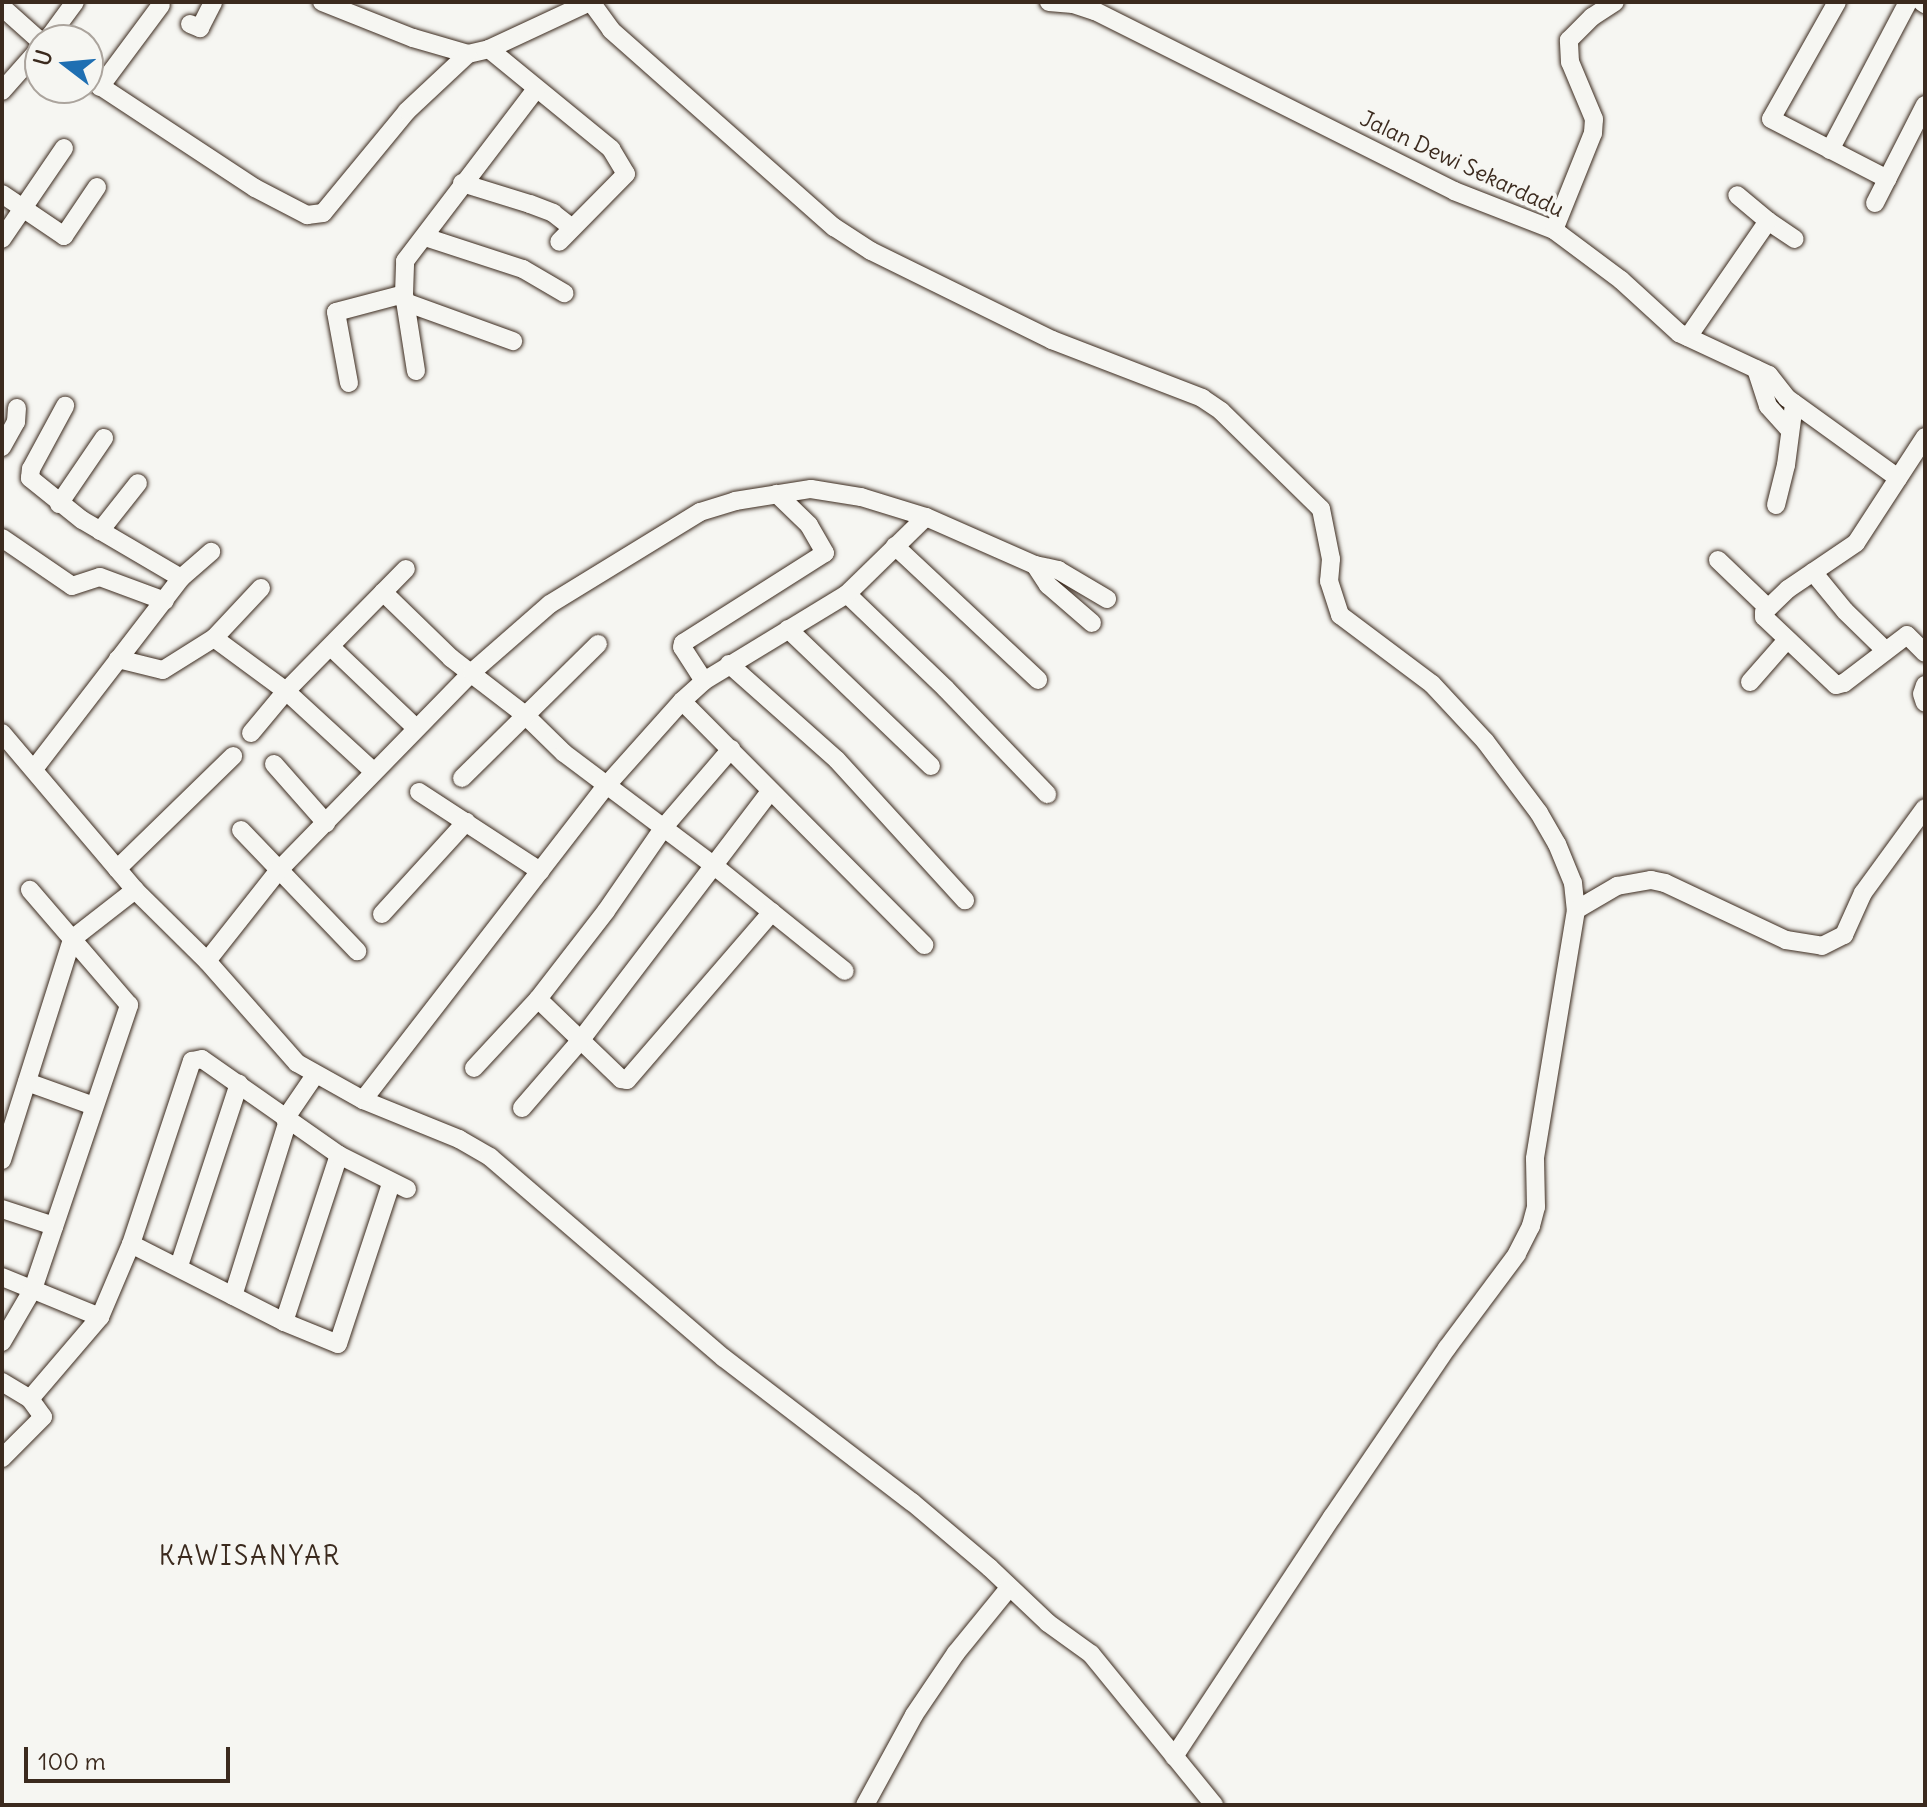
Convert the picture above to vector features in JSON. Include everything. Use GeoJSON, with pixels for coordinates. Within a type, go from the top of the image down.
{"type":"FeatureCollection","features":[{"type":"Feature","properties":{"kind":"street"},"geometry":{"type":"LineString","coordinates":[[59,24],[75,2]]}},
{"type":"Feature","properties":{"kind":"street"},"geometry":{"type":"LineString","coordinates":[[190,24],[200,28],[213,2]]}},
{"type":"Feature","properties":{"kind":"street"},"geometry":{"type":"LineString","coordinates":[[322,2],[360,10],[468,54]]}},
{"type":"Feature","properties":{"kind":"street"},"geometry":{"type":"LineString","coordinates":[[104,90],[255,188],[307,215],[323,213],[407,111],[468,54],[489,49],[590,2],[611,30],[834,227],[871,251],[1052,340],[1202,398],[1221,411],[1321,509],[1329,547],[1331,590],[1340,615],[1432,684],[1485,741],[1539,813],[1557,844],[1573,883],[1576,910],[1568,937],[1535,1159],[1536,1207],[1531,1226],[1517,1254],[1385,1439],[1174,1757]]}},
{"type":"Feature","properties":{"kind":"street","name":"Jalan Dewi Sekardadu"},"geometry":{"type":"LineString","coordinates":[[1049,2],[1073,4],[1095,11],[1454,191],[1554,230],[1688,337],[1769,375],[1794,404],[1898,478]]}},
{"type":"Feature","properties":{"kind":"street"},"geometry":{"type":"LineString","coordinates":[[1554,230],[1593,133],[1594,119],[1570,62],[1569,40],[1592,17],[1615,2]]}},
{"type":"Feature","properties":{"kind":"street"},"geometry":{"type":"LineString","coordinates":[[1837,2],[1771,119],[1887,179]]}},
{"type":"Feature","properties":{"kind":"street"},"geometry":{"type":"LineString","coordinates":[[1830,150],[1908,2]]}},
{"type":"Feature","properties":{"kind":"street"},"geometry":{"type":"LineString","coordinates":[[104,71],[161,5]]}},
{"type":"Feature","properties":{"kind":"street"},"geometry":{"type":"LineString","coordinates":[[2,7],[24,27]]}},
{"type":"Feature","properties":{"kind":"street"},"geometry":{"type":"LineString","coordinates":[[462,183],[553,213],[566,235],[626,174],[611,149],[489,49]]}},
{"type":"Feature","properties":{"kind":"street"},"geometry":{"type":"LineString","coordinates":[[2,91],[24,66]]}},
{"type":"Feature","properties":{"kind":"street"},"geometry":{"type":"LineString","coordinates":[[416,371],[405,298],[405,261],[536,89]]}},
{"type":"Feature","properties":{"kind":"street"},"geometry":{"type":"LineString","coordinates":[[1875,203],[1925,105]]}},
{"type":"Feature","properties":{"kind":"street"},"geometry":{"type":"LineString","coordinates":[[2,239],[64,148]]}},
{"type":"Feature","properties":{"kind":"street"},"geometry":{"type":"LineString","coordinates":[[2,194],[64,236],[97,187]]}},
{"type":"Feature","properties":{"kind":"street"},"geometry":{"type":"LineString","coordinates":[[1737,195],[1795,239]]}},
{"type":"Feature","properties":{"kind":"street"},"geometry":{"type":"LineString","coordinates":[[1688,337],[1768,221]]}},
{"type":"Feature","properties":{"kind":"street"},"geometry":{"type":"LineString","coordinates":[[425,237],[523,269],[564,293]]}},
{"type":"Feature","properties":{"kind":"street"},"geometry":{"type":"LineString","coordinates":[[349,383],[336,312],[405,298],[513,341]]}},
{"type":"Feature","properties":{"kind":"street"},"geometry":{"type":"LineString","coordinates":[[1756,369],[1768,406],[1788,428]]}},
{"type":"Feature","properties":{"kind":"street"},"geometry":{"type":"LineString","coordinates":[[1776,505],[1786,465],[1788,428],[1794,404]]}},
{"type":"Feature","properties":{"kind":"street"},"geometry":{"type":"LineString","coordinates":[[65,406],[29,474],[59,504],[181,578]]}},
{"type":"Feature","properties":{"kind":"street"},"geometry":{"type":"LineString","coordinates":[[2,447],[16,422],[17,408]]}},
{"type":"Feature","properties":{"kind":"street"},"geometry":{"type":"LineString","coordinates":[[1925,437],[1856,543],[1788,589],[1768,608],[1764,617],[1836,685],[1844,683],[1907,635],[1925,653]]}},
{"type":"Feature","properties":{"kind":"street"},"geometry":{"type":"LineString","coordinates":[[59,504],[104,438]]}},
{"type":"Feature","properties":{"kind":"street"},"geometry":{"type":"LineString","coordinates":[[100,531],[138,483]]}},
{"type":"Feature","properties":{"kind":"street"},"geometry":{"type":"LineString","coordinates":[[207,961],[278,871],[472,672],[550,604],[700,512],[735,501],[828,490],[926,517],[1035,565],[1058,570],[1107,599]]}},
{"type":"Feature","properties":{"kind":"street"},"geometry":{"type":"LineString","coordinates":[[704,681],[682,647],[683,643],[825,553],[809,525],[777,494]]}},
{"type":"Feature","properties":{"kind":"street"},"geometry":{"type":"LineString","coordinates":[[363,1100],[606,786],[682,701],[729,664],[847,594],[926,517]]}},
{"type":"Feature","properties":{"kind":"street"},"geometry":{"type":"LineString","coordinates":[[2,538],[72,586],[78,587],[100,577],[165,601]]}},
{"type":"Feature","properties":{"kind":"street"},"geometry":{"type":"LineString","coordinates":[[895,546],[1038,680]]}},
{"type":"Feature","properties":{"kind":"street"},"geometry":{"type":"LineString","coordinates":[[34,769],[181,578],[211,552]]}},
{"type":"Feature","properties":{"kind":"street"},"geometry":{"type":"LineString","coordinates":[[1718,560],[1768,608]]}},
{"type":"Feature","properties":{"kind":"street"},"geometry":{"type":"LineString","coordinates":[[1035,565],[1048,585],[1092,623]]}},
{"type":"Feature","properties":{"kind":"street"},"geometry":{"type":"LineString","coordinates":[[251,733],[286,691],[332,648],[406,569]]}},
{"type":"Feature","properties":{"kind":"street"},"geometry":{"type":"LineString","coordinates":[[1813,572],[1845,611],[1886,651]]}},
{"type":"Feature","properties":{"kind":"street"},"geometry":{"type":"LineString","coordinates":[[118,659],[163,670],[214,638],[261,588]]}},
{"type":"Feature","properties":{"kind":"street"},"geometry":{"type":"LineString","coordinates":[[383,592],[451,658],[525,715],[564,753],[713,865],[845,971]]}},
{"type":"Feature","properties":{"kind":"street"},"geometry":{"type":"LineString","coordinates":[[847,594],[946,689],[1047,794]]}},
{"type":"Feature","properties":{"kind":"street"},"geometry":{"type":"LineString","coordinates":[[788,629],[931,766]]}},
{"type":"Feature","properties":{"kind":"street"},"geometry":{"type":"LineString","coordinates":[[214,638],[286,691],[373,771]]}},
{"type":"Feature","properties":{"kind":"street"},"geometry":{"type":"LineString","coordinates":[[1750,682],[1786,641]]}},
{"type":"Feature","properties":{"kind":"street"},"geometry":{"type":"LineString","coordinates":[[462,778],[598,644]]}},
{"type":"Feature","properties":{"kind":"street"},"geometry":{"type":"LineString","coordinates":[[332,648],[416,728]]}},
{"type":"Feature","properties":{"kind":"street"},"geometry":{"type":"LineString","coordinates":[[729,664],[837,760],[965,900]]}},
{"type":"Feature","properties":{"kind":"street"},"geometry":{"type":"LineString","coordinates":[[1925,685],[1922,694],[1925,703]]}},
{"type":"Feature","properties":{"kind":"street"},"geometry":{"type":"LineString","coordinates":[[682,701],[924,945]]}},
{"type":"Feature","properties":{"kind":"street"},"geometry":{"type":"LineString","coordinates":[[2,733],[135,890],[207,961],[297,1063],[363,1100],[459,1139],[490,1157],[724,1358],[912,1502],[990,1568],[1048,1623],[1091,1654],[1214,1805]]}},
{"type":"Feature","properties":{"kind":"street"},"geometry":{"type":"LineString","coordinates":[[474,1068],[538,999],[606,911],[664,827],[731,749]]}},
{"type":"Feature","properties":{"kind":"street"},"geometry":{"type":"LineString","coordinates":[[117,869],[233,756]]}},
{"type":"Feature","properties":{"kind":"street"},"geometry":{"type":"LineString","coordinates":[[274,764],[326,823]]}},
{"type":"Feature","properties":{"kind":"street"},"geometry":{"type":"LineString","coordinates":[[419,792],[540,871]]}},
{"type":"Feature","properties":{"kind":"street"},"geometry":{"type":"LineString","coordinates":[[522,1108],[580,1041],[770,792]]}},
{"type":"Feature","properties":{"kind":"street"},"geometry":{"type":"LineString","coordinates":[[1576,910],[1617,886],[1651,880],[1665,883],[1786,940],[1822,946],[1844,935],[1863,893],[1925,808]]}},
{"type":"Feature","properties":{"kind":"street"},"geometry":{"type":"LineString","coordinates":[[382,914],[466,822]]}},
{"type":"Feature","properties":{"kind":"street"},"geometry":{"type":"LineString","coordinates":[[241,830],[357,951]]}},
{"type":"Feature","properties":{"kind":"street"},"geometry":{"type":"LineString","coordinates":[[2,1342],[33,1289],[129,1001],[30,890]]}},
{"type":"Feature","properties":{"kind":"street"},"geometry":{"type":"LineString","coordinates":[[2,1160],[72,939],[135,890]]}},
{"type":"Feature","properties":{"kind":"street"},"geometry":{"type":"LineString","coordinates":[[538,999],[621,1079],[630,1078],[772,912]]}},
{"type":"Feature","properties":{"kind":"street"},"geometry":{"type":"LineString","coordinates":[[30,1399],[100,1317],[131,1244],[189,1064],[202,1059],[339,1155],[399,1186],[341,1343],[284,1322],[131,1244]]}},
{"type":"Feature","properties":{"kind":"street"},"geometry":{"type":"LineString","coordinates":[[233,1296],[287,1120],[315,1075]]}},
{"type":"Feature","properties":{"kind":"street"},"geometry":{"type":"LineString","coordinates":[[27,1082],[94,1106]]}},
{"type":"Feature","properties":{"kind":"street"},"geometry":{"type":"LineString","coordinates":[[179,1266],[239,1084]]}},
{"type":"Feature","properties":{"kind":"street"},"geometry":{"type":"LineString","coordinates":[[284,1322],[339,1155]]}},
{"type":"Feature","properties":{"kind":"street"},"geometry":{"type":"LineString","coordinates":[[2,1209],[54,1226]]}},
{"type":"Feature","properties":{"kind":"street"},"geometry":{"type":"LineString","coordinates":[[2,1277],[100,1317]]}},
{"type":"Feature","properties":{"kind":"street"},"geometry":{"type":"LineString","coordinates":[[2,1382],[30,1399],[43,1413],[41,1421],[2,1458]]}},
{"type":"Feature","properties":{"kind":"street"},"geometry":{"type":"LineString","coordinates":[[865,1805],[914,1715],[956,1653],[1009,1588]]}},
{"type":"Feature","properties":{"kind":"district","name":"KAWISANYAR"},"geometry":{"type":"Point","coordinates":[250,1556]}}]}
